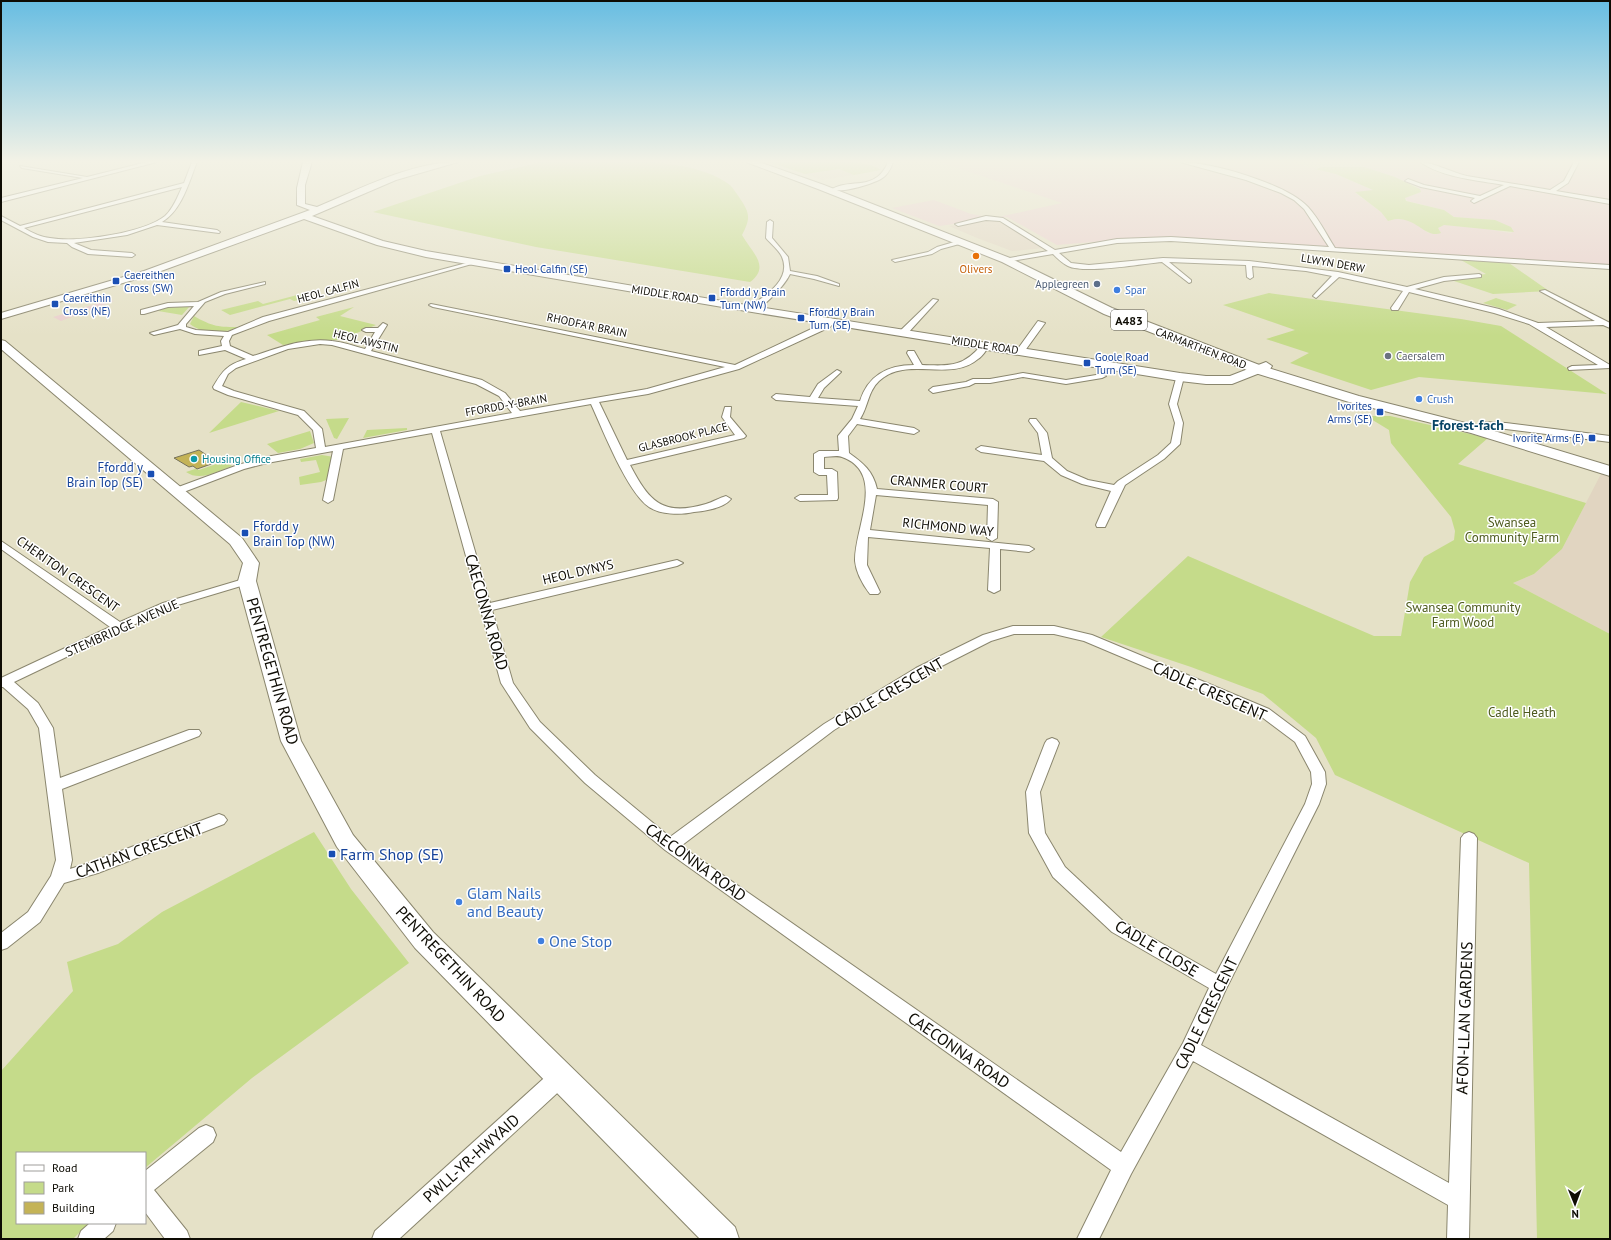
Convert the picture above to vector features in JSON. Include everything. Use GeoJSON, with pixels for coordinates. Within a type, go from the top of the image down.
{"type":"FeatureCollection","features":[{"type":"Feature","properties":{"kind":"main road","name":"CARMARTHEN ROAD"},"geometry":{"type":"LineString","coordinates":[[904,220],[961,242],[1010,258]]}},
{"type":"Feature","properties":{"kind":"main road","name":"CARMARTHEN ROAD"},"geometry":{"type":"LineString","coordinates":[[913,220],[1010,258],[1108,311],[1262,368],[1354,399],[1479,428]]}},
{"type":"Feature","properties":{"kind":"main road","name":"A483"},"geometry":{"type":"LineString","coordinates":[[1479,428],[1610,464]]}},
{"type":"Feature","properties":{"kind":"main road","name":"A483"},"geometry":{"type":"LineString","coordinates":[[1479,428],[1610,471]]}},
{"type":"Feature","properties":{"kind":"street"},"geometry":{"type":"LineString","coordinates":[[4,220],[38,238],[50,241],[68,242],[105,238],[157,223],[162,220]]}},
{"type":"Feature","properties":{"kind":"street"},"geometry":{"type":"LineString","coordinates":[[19,228],[50,220]]}},
{"type":"Feature","properties":{"kind":"street"},"geometry":{"type":"LineString","coordinates":[[1,316],[147,273],[293,220]]}},
{"type":"Feature","properties":{"kind":"street","name":"MIDDLE ROAD"},"geometry":{"type":"LineString","coordinates":[[315,220],[380,243],[426,254],[752,309],[1021,350],[1180,377],[1206,380],[1232,380],[1262,368]]}},
{"type":"Feature","properties":{"kind":"street","name":"LLWYN DERW"},"geometry":{"type":"LineString","coordinates":[[958,224],[977,220]]}},
{"type":"Feature","properties":{"kind":"street","name":"LLWYN DERW"},"geometry":{"type":"LineString","coordinates":[[1002,220],[1053,251],[1069,264],[1080,266],[1163,260],[1249,263],[1338,274],[1408,289],[1503,313],[1538,325],[1609,367]]}},
{"type":"Feature","properties":{"kind":"street"},"geometry":{"type":"LineString","coordinates":[[1314,220],[1333,249]]}},
{"type":"Feature","properties":{"kind":"street"},"geometry":{"type":"LineString","coordinates":[[752,309],[782,284],[787,272],[786,258],[769,238],[770,222]]}},
{"type":"Feature","properties":{"kind":"street"},"geometry":{"type":"LineString","coordinates":[[157,223],[217,232]]}},
{"type":"Feature","properties":{"kind":"street"},"geometry":{"type":"LineString","coordinates":[[1010,258],[1117,241],[1171,239],[1610,267]]}},
{"type":"Feature","properties":{"kind":"street"},"geometry":{"type":"LineString","coordinates":[[68,242],[74,247],[84,251],[132,255]]}},
{"type":"Feature","properties":{"kind":"street"},"geometry":{"type":"LineString","coordinates":[[895,260],[930,252],[961,242]]}},
{"type":"Feature","properties":{"kind":"street"},"geometry":{"type":"LineString","coordinates":[[1163,260],[1189,281]]}},
{"type":"Feature","properties":{"kind":"street","name":"HEOL CALFIN"},"geometry":{"type":"LineString","coordinates":[[229,334],[266,319],[476,262]]}},
{"type":"Feature","properties":{"kind":"street"},"geometry":{"type":"LineString","coordinates":[[1249,263],[1250,277]]}},
{"type":"Feature","properties":{"kind":"street"},"geometry":{"type":"LineString","coordinates":[[787,272],[815,277],[837,285]]}},
{"type":"Feature","properties":{"kind":"street"},"geometry":{"type":"LineString","coordinates":[[1316,296],[1338,274]]}},
{"type":"Feature","properties":{"kind":"street"},"geometry":{"type":"LineString","coordinates":[[1395,308],[1408,289],[1444,279],[1479,276]]}},
{"type":"Feature","properties":{"kind":"street"},"geometry":{"type":"LineString","coordinates":[[160,338],[154,333],[182,326],[182,324],[203,301],[224,293],[264,283]]}},
{"type":"Feature","properties":{"kind":"street","name":"LLWYN DERW"},"geometry":{"type":"LineString","coordinates":[[1543,291],[1607,325]]}},
{"type":"Feature","properties":{"kind":"street"},"geometry":{"type":"LineString","coordinates":[[904,332],[935,300]]}},
{"type":"Feature","properties":{"kind":"street"},"geometry":{"type":"LineString","coordinates":[[144,312],[168,305],[201,304]]}},
{"type":"Feature","properties":{"kind":"street","name":"RHODFA'R BRAIN"},"geometry":{"type":"LineString","coordinates":[[433,305],[736,367]]}},
{"type":"Feature","properties":{"kind":"street","name":"FFORDD-Y-BRAIN"},"geometry":{"type":"LineString","coordinates":[[177,490],[241,467],[339,446],[595,402],[663,388],[736,367],[827,325],[832,320]]}},
{"type":"Feature","properties":{"kind":"street"},"geometry":{"type":"LineString","coordinates":[[1021,350],[1041,323]]}},
{"type":"Feature","properties":{"kind":"street","name":"LLWYN DERW"},"geometry":{"type":"LineString","coordinates":[[1538,325],[1607,325]]}},
{"type":"Feature","properties":{"kind":"street"},"geometry":{"type":"LineString","coordinates":[[182,326],[183,328],[195,332],[229,334],[225,341],[226,347]]}},
{"type":"Feature","properties":{"kind":"street"},"geometry":{"type":"LineString","coordinates":[[366,330],[382,328],[367,352]]}},
{"type":"Feature","properties":{"kind":"street","name":"HEOL AWSTIN"},"geometry":{"type":"LineString","coordinates":[[321,450],[317,429],[301,413],[231,393],[217,387],[225,373],[233,366],[287,347],[320,342],[332,343],[479,382],[498,390],[509,399],[518,415]]}},
{"type":"Feature","properties":{"kind":"street","name":"PENTREGETHIN ROAD"},"geometry":{"type":"LineString","coordinates":[[1,343],[236,541],[251,563],[247,581],[291,741],[345,841],[424,940],[724,1239]]}},
{"type":"Feature","properties":{"kind":"street"},"geometry":{"type":"LineString","coordinates":[[965,374],[986,345]]}},
{"type":"Feature","properties":{"kind":"street"},"geometry":{"type":"LineString","coordinates":[[202,354],[226,347],[253,359]]}},
{"type":"Feature","properties":{"kind":"street"},"geometry":{"type":"LineString","coordinates":[[911,353],[920,367]]}},
{"type":"Feature","properties":{"kind":"street"},"geometry":{"type":"LineString","coordinates":[[844,454],[843,436],[860,414],[862,404],[870,386],[882,374],[895,369],[920,367],[965,374],[990,381],[1023,375],[1066,385],[1102,376]]}},
{"type":"Feature","properties":{"kind":"street","name":"LLWYN DERW"},"geometry":{"type":"LineString","coordinates":[[1572,368],[1609,367]]}},
{"type":"Feature","properties":{"kind":"street"},"geometry":{"type":"LineString","coordinates":[[812,400],[821,386],[837,372]]}},
{"type":"Feature","properties":{"kind":"street"},"geometry":{"type":"LineString","coordinates":[[933,390],[968,384],[965,374]]}},
{"type":"Feature","properties":{"kind":"street"},"geometry":{"type":"LineString","coordinates":[[1101,524],[1116,489],[1121,483],[1161,457],[1175,444],[1179,423],[1173,404],[1180,377]]}},
{"type":"Feature","properties":{"kind":"street"},"geometry":{"type":"LineString","coordinates":[[776,397],[862,404]]}},
{"type":"Feature","properties":{"kind":"street"},"geometry":{"type":"LineString","coordinates":[[595,402],[624,464],[635,482],[653,505],[672,510],[690,510],[714,505],[726,499]]}},
{"type":"Feature","properties":{"kind":"street","name":"GLASBROOK PLACE"},"geometry":{"type":"LineString","coordinates":[[624,464],[741,436],[726,417],[728,410]]}},
{"type":"Feature","properties":{"kind":"street"},"geometry":{"type":"LineString","coordinates":[[1033,421],[1043,435],[1047,458]]}},
{"type":"Feature","properties":{"kind":"street"},"geometry":{"type":"LineString","coordinates":[[854,422],[914,430]]}},
{"type":"Feature","properties":{"kind":"street","name":"CARMARTHEN ROAD"},"geometry":{"type":"LineString","coordinates":[[1479,428],[1506,426],[1610,439]]}},
{"type":"Feature","properties":{"kind":"street","name":"CAECONNA ROAD"},"geometry":{"type":"LineString","coordinates":[[435,429],[507,683],[535,725],[590,779],[670,846],[1124,1167]]}},
{"type":"Feature","properties":{"kind":"street"},"geometry":{"type":"LineString","coordinates":[[328,500],[339,446]]}},
{"type":"Feature","properties":{"kind":"street"},"geometry":{"type":"LineString","coordinates":[[981,449],[1047,458],[1064,473],[1085,482],[1116,489]]}},
{"type":"Feature","properties":{"kind":"street"},"geometry":{"type":"LineString","coordinates":[[800,498],[833,498],[832,472],[819,472],[819,454],[844,454],[854,459],[866,470],[871,481],[872,492],[865,533],[861,546],[861,561],[863,572],[874,592]]}},
{"type":"Feature","properties":{"kind":"street","name":"CRANMER COURT"},"geometry":{"type":"LineString","coordinates":[[872,492],[993,502],[993,542]]}},
{"type":"Feature","properties":{"kind":"street","name":"RICHMOND WAY"},"geometry":{"type":"LineString","coordinates":[[865,533],[993,542],[1029,549]]}},
{"type":"Feature","properties":{"kind":"street"},"geometry":{"type":"LineString","coordinates":[[993,542],[994,590]]}},
{"type":"Feature","properties":{"kind":"street","name":"CHERITON CRESCENT"},"geometry":{"type":"LineString","coordinates":[[1,544],[120,628]]}},
{"type":"Feature","properties":{"kind":"street","name":"HEOL DYNYS"},"geometry":{"type":"LineString","coordinates":[[485,608],[677,563]]}},
{"type":"Feature","properties":{"kind":"street","name":"STEMBRIDGE AVENUE"},"geometry":{"type":"LineString","coordinates":[[3,682],[167,605],[247,581]]}},
{"type":"Feature","properties":{"kind":"street","name":"CADLE CRESCENT"},"geometry":{"type":"LineString","coordinates":[[670,846],[829,727],[921,671],[987,638],[1014,630],[1054,630],[1088,638],[1264,712],[1300,739],[1318,772],[1319,784],[1312,804],[1219,985],[1190,1049],[1124,1167],[1088,1239]]}},
{"type":"Feature","properties":{"kind":"street","name":"CATHAN CRESCENT"},"geometry":{"type":"LineString","coordinates":[[1,943],[34,917],[59,878],[64,860],[46,728],[33,706],[3,682]]}},
{"type":"Feature","properties":{"kind":"street"},"geometry":{"type":"LineString","coordinates":[[54,786],[194,733]]}},
{"type":"Feature","properties":{"kind":"street","name":"CADLE CLOSE"},"geometry":{"type":"LineString","coordinates":[[1052,743],[1033,792],[1037,833],[1059,872],[1118,927],[1219,985]]}},
{"type":"Feature","properties":{"kind":"street","name":"CATHAN CRESCENT"},"geometry":{"type":"LineString","coordinates":[[59,878],[92,869],[219,820]]}},
{"type":"Feature","properties":{"kind":"street","name":"AFON-LLAN GARDENS"},"geometry":{"type":"LineString","coordinates":[[1458,1239],[1469,838]]}},
{"type":"Feature","properties":{"kind":"street"},"geometry":{"type":"LineString","coordinates":[[1190,1049],[1458,1199]]}},
{"type":"Feature","properties":{"kind":"street","name":"PWLL-YR-HWYAID"},"geometry":{"type":"LineString","coordinates":[[383,1239],[560,1077]]}},
{"type":"Feature","properties":{"kind":"street"},"geometry":{"type":"LineString","coordinates":[[146,1183],[206,1135]]}},
{"type":"Feature","properties":{"kind":"street"},"geometry":{"type":"LineString","coordinates":[[146,1196],[179,1239]]}},
{"type":"Feature","properties":{"kind":"street"},"geometry":{"type":"LineString","coordinates":[[89,1239],[104,1224]]}},
{"type":"Feature","properties":{"kind":"shaded area"},"geometry":{"type":"Polygon","coordinates":[[[923,220],[985,220],[939,226],[923,220]]]}},
{"type":"Feature","properties":{"kind":"shaded area"},"geometry":{"type":"Polygon","coordinates":[[[992,220],[1008,224],[1044,248],[1012,251],[949,226],[992,220]]]}},
{"type":"Feature","properties":{"kind":"shaded area"},"geometry":{"type":"Polygon","coordinates":[[[1012,220],[1406,220],[1418,225],[1428,233],[1440,231],[1438,228],[1444,225],[1480,228],[1512,233],[1513,229],[1493,220],[1610,220],[1610,266],[1174,238],[1128,239],[1057,245],[1012,220]]]}},
{"type":"Feature","properties":{"kind":"shaded area"},"geometry":{"type":"Polygon","coordinates":[[[109,300],[114,301],[61,321],[53,317],[109,300]]]}},
{"type":"Feature","properties":{"kind":"shaded area"},"geometry":{"type":"Polygon","coordinates":[[[1602,472],[1610,475],[1610,634],[1513,583],[1534,574],[1562,549],[1602,472]]]}},
{"type":"Feature","properties":{"kind":"green space"},"geometry":{"type":"Polygon","coordinates":[[[410,220],[748,220],[742,235],[758,259],[759,270],[750,282],[536,247],[410,220]]]}},
{"type":"Feature","properties":{"kind":"green space"},"geometry":{"type":"Polygon","coordinates":[[[1405,220],[1495,220],[1511,227],[1514,232],[1444,225],[1438,228],[1441,233],[1435,234],[1429,233],[1412,222],[1405,220]]]}},
{"type":"Feature","properties":{"kind":"green space"},"geometry":{"type":"Polygon","coordinates":[[[1459,259],[1509,263],[1549,291],[1493,294],[1448,279],[1486,274],[1459,259]]]}},
{"type":"Feature","properties":{"kind":"green space"},"geometry":{"type":"Polygon","coordinates":[[[1269,293],[1461,319],[1501,326],[1607,394],[1419,377],[1371,390],[1290,363],[1309,353],[1266,339],[1295,330],[1223,305],[1269,293]]]}},
{"type":"Feature","properties":{"kind":"green space"},"geometry":{"type":"Polygon","coordinates":[[[301,294],[307,298],[294,301],[290,299],[230,315],[221,310],[258,301],[263,304],[301,294]]]}},
{"type":"Feature","properties":{"kind":"green space"},"geometry":{"type":"Polygon","coordinates":[[[1496,298],[1517,305],[1507,310],[1483,303],[1496,298]]]}},
{"type":"Feature","properties":{"kind":"green space"},"geometry":{"type":"Polygon","coordinates":[[[190,306],[182,315],[158,311],[166,308],[190,306]]]}},
{"type":"Feature","properties":{"kind":"green space"},"geometry":{"type":"Polygon","coordinates":[[[354,307],[340,316],[376,325],[340,340],[320,340],[283,345],[267,335],[320,320],[316,317],[354,307]]]}},
{"type":"Feature","properties":{"kind":"green space"},"geometry":{"type":"Polygon","coordinates":[[[194,316],[216,326],[240,327],[221,332],[201,330],[190,324],[194,316]]]}},
{"type":"Feature","properties":{"kind":"green space"},"geometry":{"type":"Polygon","coordinates":[[[241,402],[279,411],[209,433],[241,402]]]}},
{"type":"Feature","properties":{"kind":"green space"},"geometry":{"type":"Polygon","coordinates":[[[1366,416],[1390,416],[1488,438],[1458,464],[1586,503],[1562,549],[1534,574],[1513,583],[1610,634],[1610,1239],[1537,1239],[1529,863],[1335,775],[1316,738],[1263,694],[1191,667],[1101,637],[1188,556],[1374,636],[1401,636],[1410,582],[1424,557],[1454,540],[1455,531],[1451,517],[1391,443],[1389,430],[1366,416]]]}},
{"type":"Feature","properties":{"kind":"green space"},"geometry":{"type":"Polygon","coordinates":[[[349,418],[337,439],[334,438],[326,419],[349,418]]]}},
{"type":"Feature","properties":{"kind":"green space"},"geometry":{"type":"Polygon","coordinates":[[[407,428],[407,430],[363,438],[367,430],[407,428]]]}},
{"type":"Feature","properties":{"kind":"green space"},"geometry":{"type":"Polygon","coordinates":[[[310,431],[314,443],[300,449],[278,453],[267,444],[310,431]]]}},
{"type":"Feature","properties":{"kind":"green space"},"geometry":{"type":"Polygon","coordinates":[[[322,455],[334,457],[329,479],[321,482],[300,485],[299,477],[320,472],[316,460],[301,462],[300,459],[322,455]]]}},
{"type":"Feature","properties":{"kind":"green space"},"geometry":{"type":"Polygon","coordinates":[[[225,461],[232,466],[209,475],[197,476],[186,472],[195,469],[199,470],[225,461]]]}},
{"type":"Feature","properties":{"kind":"green space"},"geometry":{"type":"Polygon","coordinates":[[[314,832],[351,889],[409,963],[252,1078],[146,1167],[146,1152],[16,1152],[16,1224],[88,1224],[73,1239],[1,1239],[1,1071],[73,991],[67,962],[118,944],[162,912],[314,832]]]}},
{"type":"Feature","properties":{"kind":"building","name":"Housing Office"},"geometry":{"type":"Polygon","coordinates":[[[199,450],[217,462],[197,469],[193,466],[189,467],[174,458],[199,450]]]}},
{"type":"Feature","properties":{"kind":"place","name":"Olivers"},"geometry":{"type":"Point","coordinates":[976,256]}},
{"type":"Feature","properties":{"kind":"place","name":"Heol Calfin (SE)"},"geometry":{"type":"Point","coordinates":[507,269]}},
{"type":"Feature","properties":{"kind":"place","name":"Caereithen Cross (SW)"},"geometry":{"type":"Point","coordinates":[116,281]}},
{"type":"Feature","properties":{"kind":"place","name":"Applegreen"},"geometry":{"type":"Point","coordinates":[1097,284]}},
{"type":"Feature","properties":{"kind":"place","name":"Spar"},"geometry":{"type":"Point","coordinates":[1117,290]}},
{"type":"Feature","properties":{"kind":"place","name":"Ffordd y Brain Turn (NW)"},"geometry":{"type":"Point","coordinates":[712,298]}},
{"type":"Feature","properties":{"kind":"place","name":"Caereithin Cross (NE)"},"geometry":{"type":"Point","coordinates":[55,304]}},
{"type":"Feature","properties":{"kind":"place","name":"Ffordd y Brain Turn (SE)"},"geometry":{"type":"Point","coordinates":[801,318]}},
{"type":"Feature","properties":{"kind":"place","name":"Caersalem"},"geometry":{"type":"Point","coordinates":[1388,356]}},
{"type":"Feature","properties":{"kind":"place","name":"Goole Road Turn (SE)"},"geometry":{"type":"Point","coordinates":[1087,363]}},
{"type":"Feature","properties":{"kind":"place","name":"Crush"},"geometry":{"type":"Point","coordinates":[1419,399]}},
{"type":"Feature","properties":{"kind":"place","name":"Ivorites Arms (SE)"},"geometry":{"type":"Point","coordinates":[1380,412]}},
{"type":"Feature","properties":{"kind":"place","name":"Ivorite Arms (E)"},"geometry":{"type":"Point","coordinates":[1592,438]}},
{"type":"Feature","properties":{"kind":"place","name":"Housing Office"},"geometry":{"type":"Point","coordinates":[194,459]}},
{"type":"Feature","properties":{"kind":"place","name":"Ffordd y Brain Top (SE)"},"geometry":{"type":"Point","coordinates":[151,474]}},
{"type":"Feature","properties":{"kind":"place","name":"Ffordd y Brain Top (NW)"},"geometry":{"type":"Point","coordinates":[245,533]}},
{"type":"Feature","properties":{"kind":"place","name":"Farm Shop (SE)"},"geometry":{"type":"Point","coordinates":[332,854]}},
{"type":"Feature","properties":{"kind":"place","name":"Glam Nails and Beauty"},"geometry":{"type":"Point","coordinates":[459,902]}},
{"type":"Feature","properties":{"kind":"place","name":"One Stop"},"geometry":{"type":"Point","coordinates":[541,941]}},
{"type":"Feature","properties":{"kind":"district","name":"Fforest-fach"},"geometry":{"type":"Point","coordinates":[1468,425]}},
{"type":"Feature","properties":{"kind":"park label","name":"Swansea Community Farm"},"geometry":{"type":"Point","coordinates":[1512,530]}},
{"type":"Feature","properties":{"kind":"park label","name":"Swansea Community Farm Wood"},"geometry":{"type":"Point","coordinates":[1463,614]}},
{"type":"Feature","properties":{"kind":"park label","name":"Cadle Heath"},"geometry":{"type":"Point","coordinates":[1522,712]}}]}
